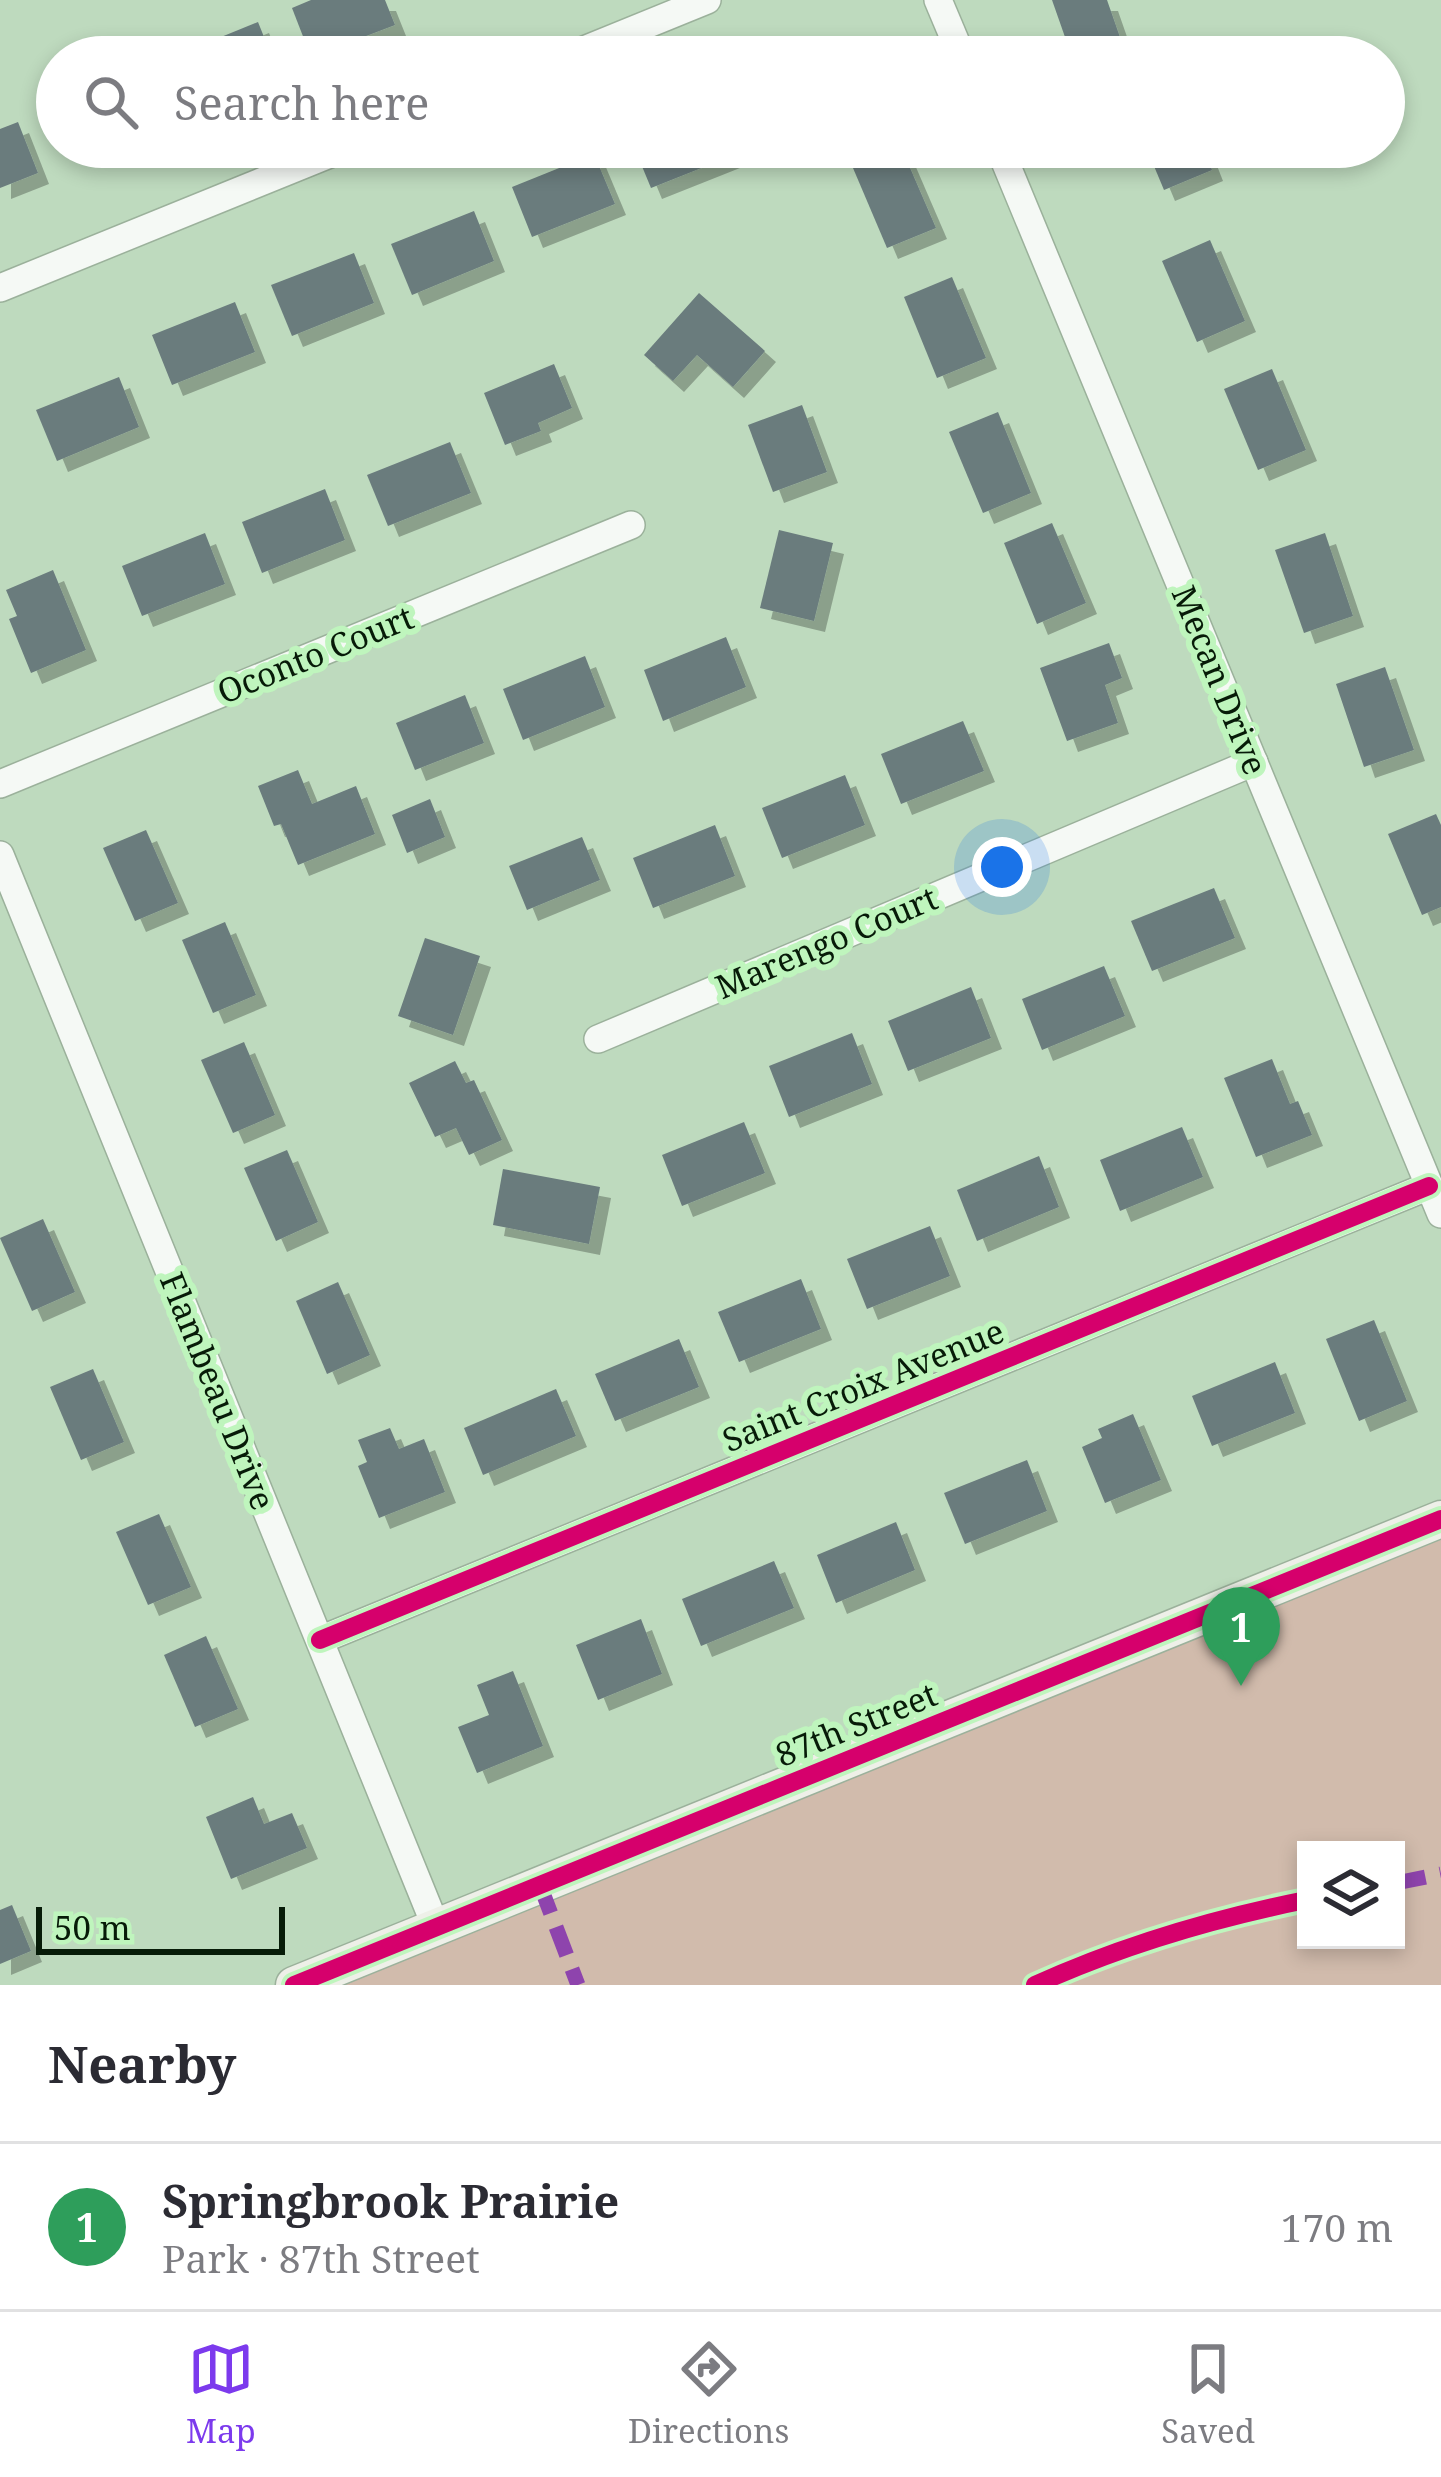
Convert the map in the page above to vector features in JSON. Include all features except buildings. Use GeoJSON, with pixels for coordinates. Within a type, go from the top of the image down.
{"type":"FeatureCollection","features":[{"type":"Feature","properties":{"kind":"street"},"geometry":{"type":"LineString","coordinates":[[619,36],[707,0]]}},
{"type":"Feature","properties":{"kind":"street"},"geometry":{"type":"LineString","coordinates":[[938,0],[953,36]]}},
{"type":"Feature","properties":{"kind":"street"},"geometry":{"type":"LineString","coordinates":[[0,288],[294,168]]}},
{"type":"Feature","properties":{"kind":"street","name":"Mecan Drive"},"geometry":{"type":"LineString","coordinates":[[1008,168],[1441,1214]]}},
{"type":"Feature","properties":{"kind":"street","name":"Oconto Court"},"geometry":{"type":"LineString","coordinates":[[0,784],[631,525]]}},
{"type":"Feature","properties":{"kind":"street","name":"Marengo Court"},"geometry":{"type":"LineString","coordinates":[[598,1039],[1254,762]]}},
{"type":"Feature","properties":{"kind":"street","name":"Flambeau Drive"},"geometry":{"type":"LineString","coordinates":[[0,855],[436,1927]]}},
{"type":"Feature","properties":{"kind":"street","name":"Saint Croix Avenue"},"geometry":{"type":"LineString","coordinates":[[320,1640],[1429,1186]]}},
{"type":"Feature","properties":{"kind":"street","name":"87th Street"},"geometry":{"type":"LineString","coordinates":[[294,1985],[1441,1520]]}},
{"type":"Feature","properties":{"kind":"shaded area"},"geometry":{"type":"Polygon","coordinates":[[[1441,1523],[1441,1985],[311,1985],[1441,1523]]]}},
{"type":"Feature","properties":{"kind":"marked path"},"geometry":{"type":"LineString","coordinates":[[1405,1881],[1441,1874]]}},
{"type":"Feature","properties":{"kind":"marked path"},"geometry":{"type":"LineString","coordinates":[[540,1885],[578,1985]]}},
{"type":"Feature","properties":{"kind":"cycle path"},"geometry":{"type":"LineString","coordinates":[[320,1640],[1429,1186]]}},
{"type":"Feature","properties":{"kind":"cycle path"},"geometry":{"type":"LineString","coordinates":[[294,1985],[1441,1519]]}},
{"type":"Feature","properties":{"kind":"cycle path"},"geometry":{"type":"LineString","coordinates":[[1035,1985],[1168,1935],[1297,1902]]}},
{"type":"Feature","properties":{"kind":"place","name":"Springbrook Prairie"},"geometry":{"type":"Point","coordinates":[1241,1686]}}]}
